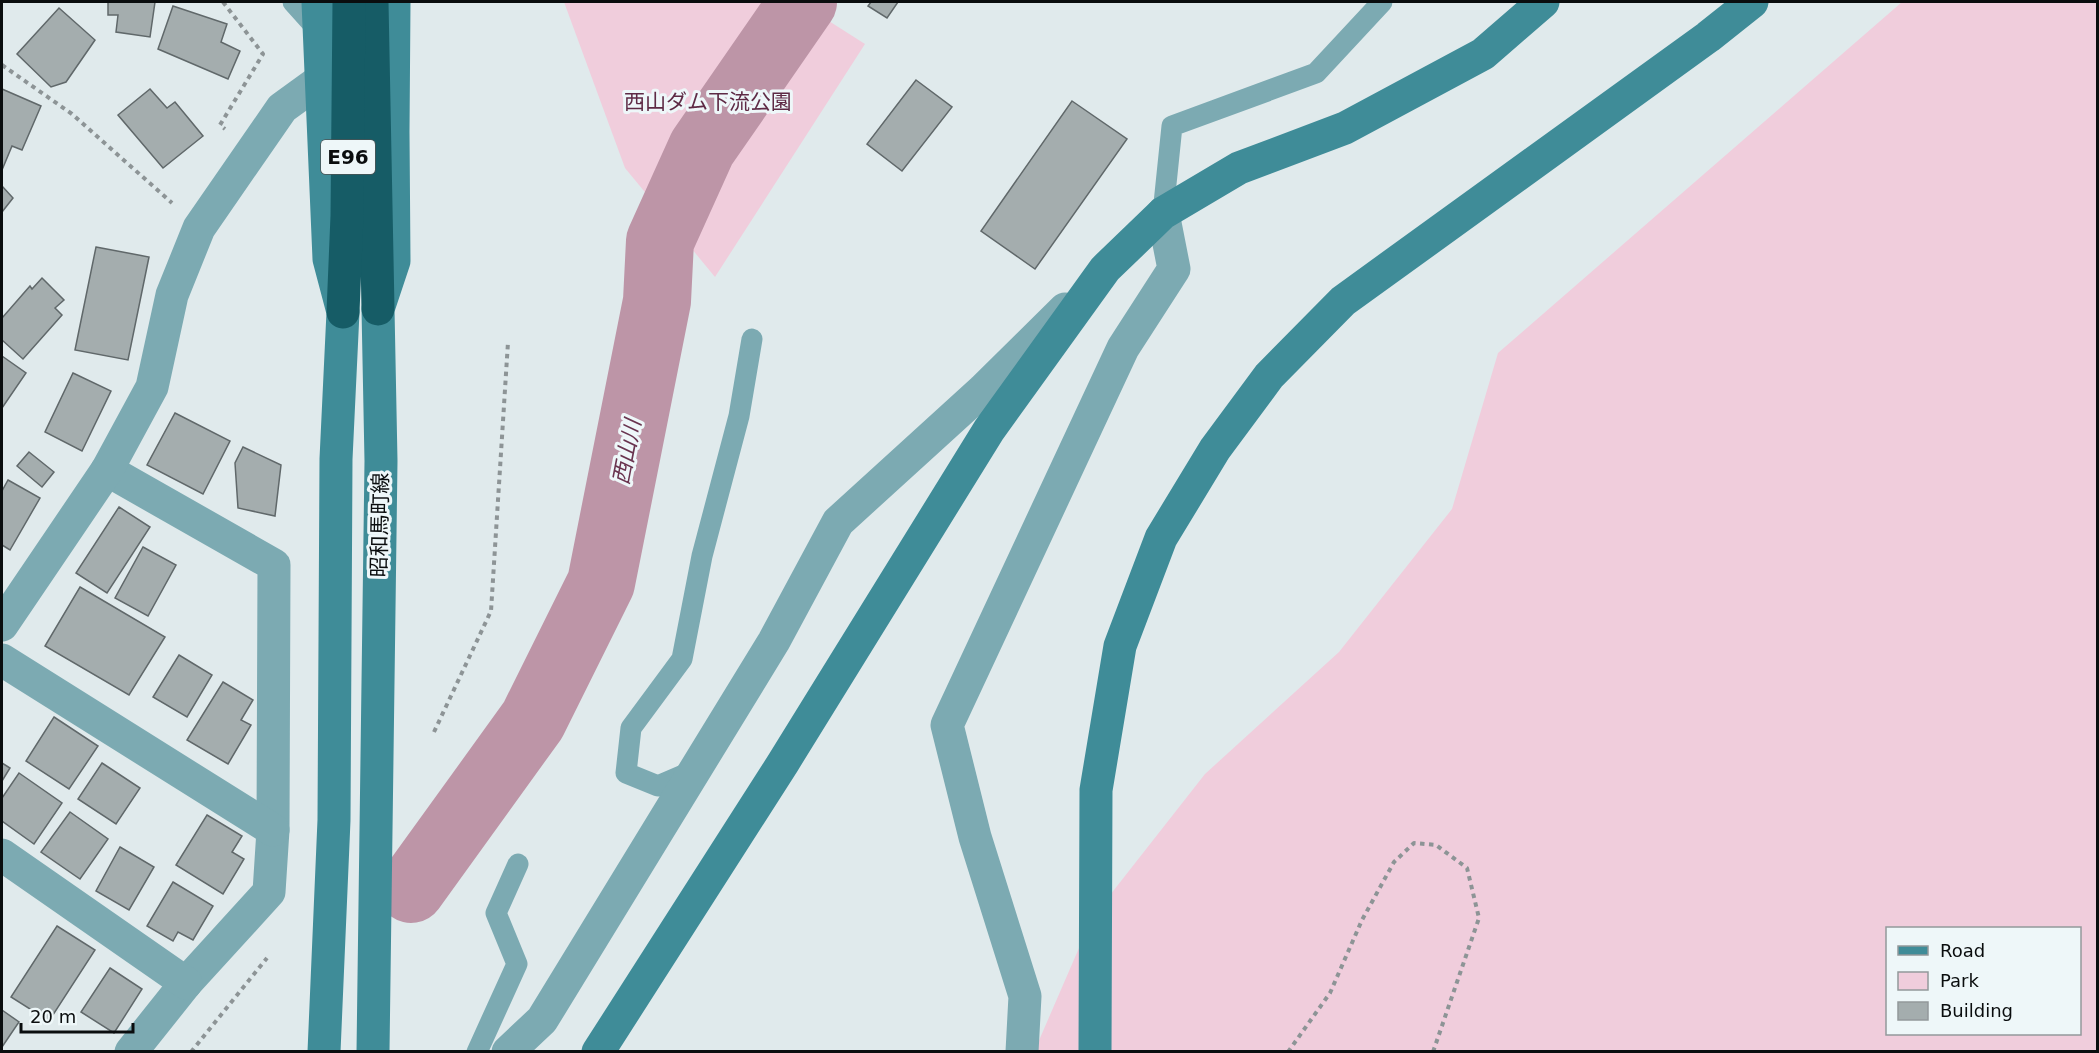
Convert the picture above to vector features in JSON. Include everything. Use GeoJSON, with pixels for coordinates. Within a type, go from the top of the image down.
{"type":"FeatureCollection","features":[{"type":"Feature","properties":{"kind":"highway","name":"E96"},"geometry":{"type":"LineString","coordinates":[[343,312],[347,216],[350,2]]}},
{"type":"Feature","properties":{"kind":"highway","name":"E96"},"geometry":{"type":"LineString","coordinates":[[372,2],[378,309]]}},
{"type":"Feature","properties":{"kind":"street","name":"昭和馬町線"},"geometry":{"type":"LineString","coordinates":[[373,1052],[381,461],[378,309],[394,261],[394,2]]}},
{"type":"Feature","properties":{"kind":"street"},"geometry":{"type":"LineString","coordinates":[[508,1052],[542,1020],[774,641],[838,522],[983,390],[1163,213],[1239,168],[1345,128],[1483,54],[1543,2]]}},
{"type":"Feature","properties":{"kind":"street"},"geometry":{"type":"LineString","coordinates":[[1095,1052],[1096,790],[1120,646],[1161,538],[1215,449],[1269,376],[1343,301],[1689,51],[1752,2]]}},
{"type":"Feature","properties":{"kind":"street","name":"昭和馬町線"},"geometry":{"type":"LineString","coordinates":[[318,16],[329,259],[343,312],[336,459],[334,820],[324,1052]]}},
{"type":"Feature","properties":{"kind":"street"},"geometry":{"type":"LineString","coordinates":[[2,625],[107,470],[152,387],[172,295],[199,228],[282,108],[322,79]]}},
{"type":"Feature","properties":{"kind":"street"},"geometry":{"type":"LineString","coordinates":[[1022,1052],[1025,996],[975,837],[947,725],[1123,348],[1174,269],[1163,213]]}},
{"type":"Feature","properties":{"kind":"street"},"geometry":{"type":"LineString","coordinates":[[598,1052],[783,763],[989,430],[1105,269]]}},
{"type":"Feature","properties":{"kind":"street"},"geometry":{"type":"LineString","coordinates":[[107,470],[274,565],[273,830],[269,892],[186,983],[131,1052]]}},
{"type":"Feature","properties":{"kind":"street"},"geometry":{"type":"LineString","coordinates":[[2,660],[273,830]]}},
{"type":"Feature","properties":{"kind":"street"},"geometry":{"type":"LineString","coordinates":[[2,855],[186,983]]}},
{"type":"Feature","properties":{"kind":"lane"},"geometry":{"type":"LineString","coordinates":[[293,2],[318,16]]}},
{"type":"Feature","properties":{"kind":"lane"},"geometry":{"type":"LineString","coordinates":[[1163,213],[1172,126],[1316,73],[1382,2]]}},
{"type":"Feature","properties":{"kind":"lane"},"geometry":{"type":"LineString","coordinates":[[695,770],[658,786],[626,773],[631,728],[682,659],[702,556],[739,416],[752,339]]}},
{"type":"Feature","properties":{"kind":"lane"},"geometry":{"type":"LineString","coordinates":[[477,1052],[517,964],[496,913],[518,864]]}},
{"type":"Feature","properties":{"kind":"path"},"geometry":{"type":"LineString","coordinates":[[223,2],[263,54]]}},
{"type":"Feature","properties":{"kind":"path"},"geometry":{"type":"LineString","coordinates":[[2,65],[72,114],[199,228]]}},
{"type":"Feature","properties":{"kind":"path"},"geometry":{"type":"LineString","coordinates":[[434,732],[492,611],[508,342]]}},
{"type":"Feature","properties":{"kind":"path"},"geometry":{"type":"LineString","coordinates":[[1288,1052],[1330,993],[1362,920],[1394,862],[1414,843],[1436,845],[1467,868],[1479,918],[1433,1052]]}},
{"type":"Feature","properties":{"kind":"path"},"geometry":{"type":"LineString","coordinates":[[191,1052],[267,958]]}},
{"type":"Feature","properties":{"kind":"green space","name":"西山ダム下流公園"},"geometry":{"type":"Polygon","coordinates":[[[564,2],[799,2],[865,44],[715,277],[625,168],[564,2]]]}},
{"type":"Feature","properties":{"kind":"green space"},"geometry":{"type":"Polygon","coordinates":[[[1902,2],[2097,2],[2097,1051],[1034,1052],[1092,918],[1205,774],[1339,652],[1452,509],[1498,353],[1902,2]]]}},
{"type":"Feature","properties":{"kind":"building"},"geometry":{"type":"Polygon","coordinates":[[[108,2],[155,2],[150,37],[116,32],[118,15],[108,15],[108,2]]]}},
{"type":"Feature","properties":{"kind":"building"},"geometry":{"type":"Polygon","coordinates":[[[871,2],[898,2],[887,18],[868,6],[871,2]]]}},
{"type":"Feature","properties":{"kind":"building"},"geometry":{"type":"Polygon","coordinates":[[[173,6],[227,24],[221,42],[240,51],[228,79],[158,49],[173,6]]]}},
{"type":"Feature","properties":{"kind":"building"},"geometry":{"type":"Polygon","coordinates":[[[59,8],[95,40],[66,82],[51,87],[17,54],[59,8]]]}},
{"type":"Feature","properties":{"kind":"building"},"geometry":{"type":"Polygon","coordinates":[[[916,80],[952,107],[902,171],[867,144],[916,80]]]}},
{"type":"Feature","properties":{"kind":"building"},"geometry":{"type":"Polygon","coordinates":[[[2,89],[41,106],[22,150],[12,146],[2,170],[2,89]]]}},
{"type":"Feature","properties":{"kind":"building"},"geometry":{"type":"Polygon","coordinates":[[[150,89],[167,108],[175,102],[203,136],[163,168],[118,115],[150,89]]]}},
{"type":"Feature","properties":{"kind":"building"},"geometry":{"type":"Polygon","coordinates":[[[1072,101],[1127,139],[1035,269],[981,231],[1072,101]]]}},
{"type":"Feature","properties":{"kind":"building"},"geometry":{"type":"Polygon","coordinates":[[[2,186],[13,198],[2,212],[2,186]]]}},
{"type":"Feature","properties":{"kind":"building"},"geometry":{"type":"Polygon","coordinates":[[[96,247],[149,257],[128,360],[75,350],[96,247]]]}},
{"type":"Feature","properties":{"kind":"building"},"geometry":{"type":"Polygon","coordinates":[[[42,278],[64,300],[55,308],[62,315],[23,359],[2,340],[2,318],[30,286],[32,289],[42,278]]]}},
{"type":"Feature","properties":{"kind":"building"},"geometry":{"type":"Polygon","coordinates":[[[2,356],[26,373],[2,408],[2,356]]]}},
{"type":"Feature","properties":{"kind":"building"},"geometry":{"type":"Polygon","coordinates":[[[73,373],[111,391],[82,451],[45,432],[73,373]]]}},
{"type":"Feature","properties":{"kind":"building"},"geometry":{"type":"Polygon","coordinates":[[[175,413],[230,441],[203,494],[147,465],[175,413]]]}},
{"type":"Feature","properties":{"kind":"building"},"geometry":{"type":"Polygon","coordinates":[[[243,447],[281,465],[275,516],[238,508],[235,463],[243,447]]]}},
{"type":"Feature","properties":{"kind":"building"},"geometry":{"type":"Polygon","coordinates":[[[29,452],[54,472],[42,487],[17,466],[29,452]]]}},
{"type":"Feature","properties":{"kind":"building"},"geometry":{"type":"Polygon","coordinates":[[[8,480],[40,498],[10,550],[2,545],[2,491],[8,480]]]}},
{"type":"Feature","properties":{"kind":"building"},"geometry":{"type":"Polygon","coordinates":[[[119,507],[150,527],[107,593],[76,573],[119,507]]]}},
{"type":"Feature","properties":{"kind":"building"},"geometry":{"type":"Polygon","coordinates":[[[143,547],[176,565],[148,616],[115,598],[143,547]]]}},
{"type":"Feature","properties":{"kind":"building"},"geometry":{"type":"Polygon","coordinates":[[[80,587],[165,637],[129,695],[45,646],[80,587]]]}},
{"type":"Feature","properties":{"kind":"building"},"geometry":{"type":"Polygon","coordinates":[[[179,655],[212,675],[187,717],[153,697],[179,655]]]}},
{"type":"Feature","properties":{"kind":"building"},"geometry":{"type":"Polygon","coordinates":[[[223,682],[253,700],[241,720],[251,725],[228,764],[187,740],[223,682]]]}},
{"type":"Feature","properties":{"kind":"building"},"geometry":{"type":"Polygon","coordinates":[[[54,717],[98,746],[69,789],[26,761],[54,717]]]}},
{"type":"Feature","properties":{"kind":"building"},"geometry":{"type":"Polygon","coordinates":[[[2,763],[10,768],[2,781],[2,763]]]}},
{"type":"Feature","properties":{"kind":"building"},"geometry":{"type":"Polygon","coordinates":[[[102,763],[140,788],[116,824],[78,799],[102,763]]]}},
{"type":"Feature","properties":{"kind":"building"},"geometry":{"type":"Polygon","coordinates":[[[19,773],[62,803],[34,844],[2,821],[2,798],[19,773]]]}},
{"type":"Feature","properties":{"kind":"building"},"geometry":{"type":"Polygon","coordinates":[[[70,812],[108,839],[80,879],[41,852],[70,812]]]}},
{"type":"Feature","properties":{"kind":"building"},"geometry":{"type":"Polygon","coordinates":[[[207,815],[242,836],[232,852],[244,859],[223,894],[176,865],[207,815]]]}},
{"type":"Feature","properties":{"kind":"building"},"geometry":{"type":"Polygon","coordinates":[[[120,847],[154,867],[129,910],[96,891],[120,847]]]}},
{"type":"Feature","properties":{"kind":"building"},"geometry":{"type":"Polygon","coordinates":[[[173,882],[213,906],[193,940],[178,932],[173,941],[147,926],[173,882]]]}},
{"type":"Feature","properties":{"kind":"building"},"geometry":{"type":"Polygon","coordinates":[[[57,926],[95,950],[49,1021],[11,997],[57,926]]]}},
{"type":"Feature","properties":{"kind":"building"},"geometry":{"type":"Polygon","coordinates":[[[110,968],[142,989],[114,1033],[81,1012],[110,968]]]}},
{"type":"Feature","properties":{"kind":"building"},"geometry":{"type":"Polygon","coordinates":[[[2,1010],[19,1022],[2,1047],[2,1010]]]}},
{"type":"Feature","properties":{"kind":"waterway","name":"西山川"},"geometry":{"type":"LineString","coordinates":[[411,889],[533,720],[601,583],[657,301],[660,241],[702,148],[803,2]]}}]}
